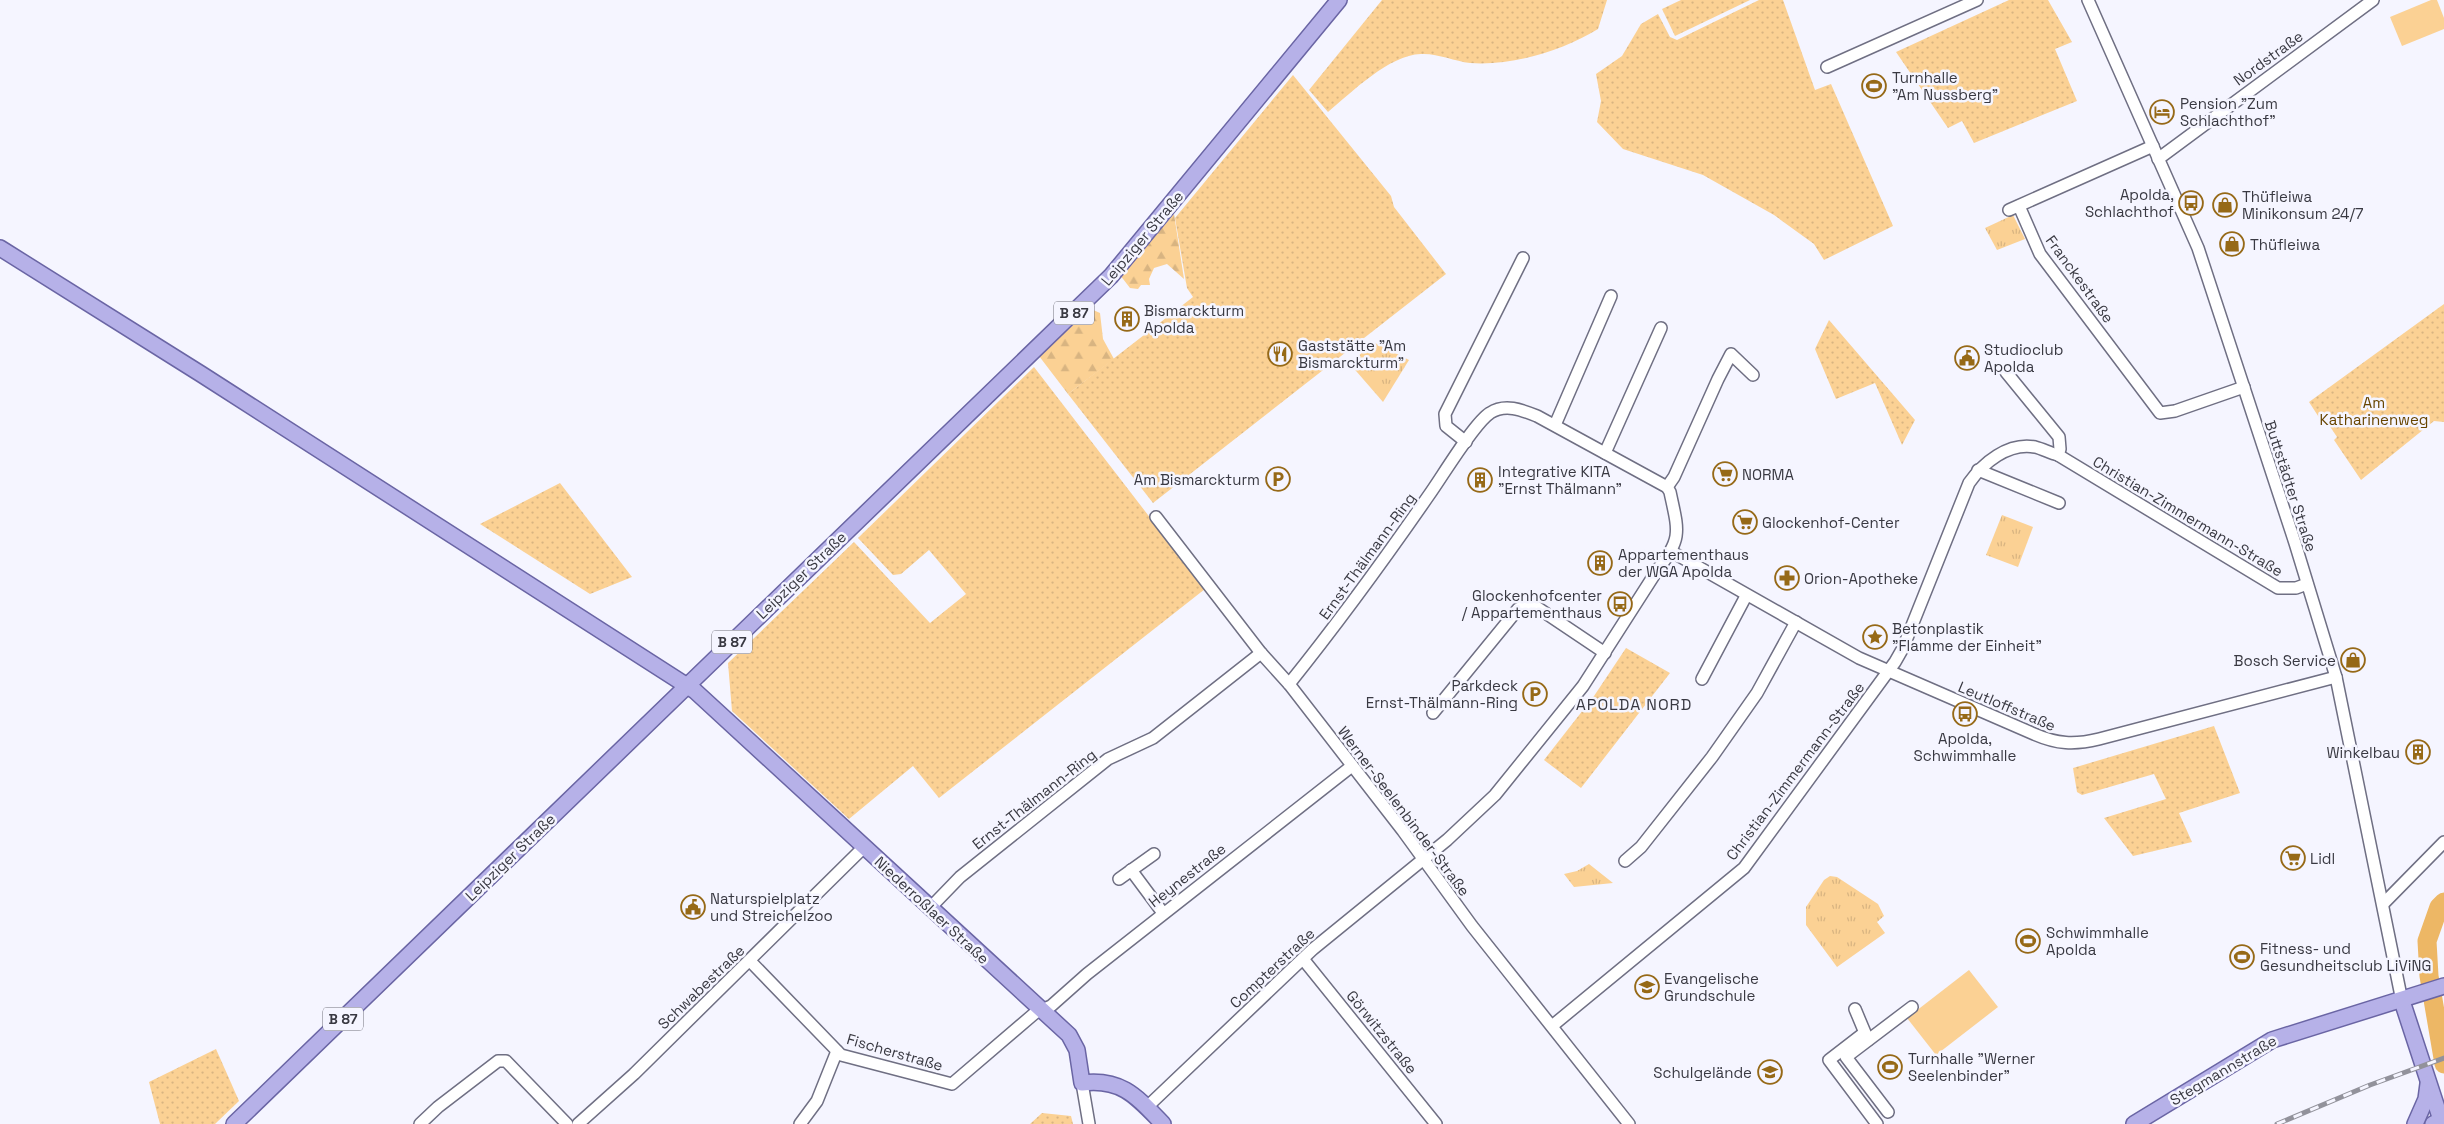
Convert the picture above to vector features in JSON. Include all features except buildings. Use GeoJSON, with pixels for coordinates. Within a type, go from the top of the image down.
{"type":"FeatureCollection","features":[{"type":"Feature","properties":{"kind":"main road","name":"Leipziger Straße"},"geometry":{"type":"LineString","coordinates":[[234,1124],[1111,276],[1339,0]]}},
{"type":"Feature","properties":{"kind":"main road","name":"Niederroßlaer Straße"},"geometry":{"type":"LineString","coordinates":[[0,248],[687,686],[1042,1010],[1074,1042],[1082,1083]]}},
{"type":"Feature","properties":{"kind":"main road","name":"Stegmannstraße"},"geometry":{"type":"LineString","coordinates":[[2134,1124],[2272,1040],[2444,986]]}},
{"type":"Feature","properties":{"kind":"main road"},"geometry":{"type":"LineString","coordinates":[[2402,1000],[2428,1080],[2439,1123]]}},
{"type":"Feature","properties":{"kind":"main road"},"geometry":{"type":"LineString","coordinates":[[2416,1124],[2426,1099],[2428,1080]]}},
{"type":"Feature","properties":{"kind":"main road"},"geometry":{"type":"LineString","coordinates":[[1082,1083],[1102,1082],[1119,1086],[1147,1107],[1163,1124]]}},
{"type":"Feature","properties":{"kind":"street"},"geometry":{"type":"LineString","coordinates":[[1827,67],[1977,0]]}},
{"type":"Feature","properties":{"kind":"street","name":"Buttstädter Straße"},"geometry":{"type":"LineString","coordinates":[[2088,0],[2198,248],[2307,584],[2336,677],[2402,1000]]}},
{"type":"Feature","properties":{"kind":"street","name":"Nordstraße"},"geometry":{"type":"LineString","coordinates":[[2158,159],[2373,0]]}},
{"type":"Feature","properties":{"kind":"street","name":"Franckestraße"},"geometry":{"type":"LineString","coordinates":[[2153,146],[2014,208],[2040,254],[2113,348],[2160,413],[2175,411],[2244,387]]}},
{"type":"Feature","properties":{"kind":"street"},"geometry":{"type":"LineString","coordinates":[[1466,442],[1446,426],[1445,414],[1523,258]]}},
{"type":"Feature","properties":{"kind":"street"},"geometry":{"type":"LineString","coordinates":[[1555,425],[1611,296]]}},
{"type":"Feature","properties":{"kind":"street"},"geometry":{"type":"LineString","coordinates":[[1605,453],[1661,328]]}},
{"type":"Feature","properties":{"kind":"street"},"geometry":{"type":"LineString","coordinates":[[1424,860],[1471,820],[1495,795],[1553,724],[1605,654],[1649,583],[1672,552],[1676,542],[1677,529],[1670,492],[1666,487],[1674,477],[1731,354],[1753,375]]}},
{"type":"Feature","properties":{"kind":"street"},"geometry":{"type":"LineString","coordinates":[[2006,372],[2059,436],[2060,449],[2058,455]]}},
{"type":"Feature","properties":{"kind":"street","name":"Ernst-Thälmann-Ring"},"geometry":{"type":"LineString","coordinates":[[1290,684],[1363,591],[1466,442],[1490,413],[1508,407],[1520,409],[1555,425],[1666,487]]}},
{"type":"Feature","properties":{"kind":"street","name":"Christian-Zimmermann-Straße"},"geometry":{"type":"LineString","coordinates":[[1552,1026],[1744,868],[1888,672],[1903,648],[1969,483],[1978,470],[1993,458],[2018,448],[2034,447],[2058,455],[2278,588],[2296,588],[2307,584]]}},
{"type":"Feature","properties":{"kind":"street"},"geometry":{"type":"LineString","coordinates":[[1978,470],[2059,503]]}},
{"type":"Feature","properties":{"kind":"street","name":"Werner-Seelenbinder-Straße"},"geometry":{"type":"LineString","coordinates":[[1156,517],[1261,653],[1290,684],[1472,926],[1629,1124]]}},
{"type":"Feature","properties":{"kind":"street","name":"Leutloffstraße"},"geometry":{"type":"LineString","coordinates":[[1672,552],[1746,596],[1859,658],[1888,672],[2062,744],[2080,744],[2336,677]]}},
{"type":"Feature","properties":{"kind":"street"},"geometry":{"type":"LineString","coordinates":[[1702,679],[1746,596]]}},
{"type":"Feature","properties":{"kind":"street"},"geometry":{"type":"LineString","coordinates":[[1433,713],[1518,609],[1525,605],[1535,606],[1605,654]]}},
{"type":"Feature","properties":{"kind":"street"},"geometry":{"type":"LineString","coordinates":[[1625,861],[1642,847],[1712,757],[1757,693],[1796,622]]}},
{"type":"Feature","properties":{"kind":"street","name":"Ernst-Thälmann-Ring"},"geometry":{"type":"LineString","coordinates":[[930,908],[973,866],[1108,759],[1153,738],[1261,653]]}},
{"type":"Feature","properties":{"kind":"street","name":"Heynestraße"},"geometry":{"type":"LineString","coordinates":[[1042,1010],[1051,1006],[1087,974],[1163,913],[1352,766]]}},
{"type":"Feature","properties":{"kind":"street"},"geometry":{"type":"LineString","coordinates":[[2382,904],[2444,842]]}},
{"type":"Feature","properties":{"kind":"street","name":"Schwabestraße"},"geometry":{"type":"LineString","coordinates":[[578,1124],[634,1074],[864,847]]}},
{"type":"Feature","properties":{"kind":"street"},"geometry":{"type":"LineString","coordinates":[[1119,879],[1154,854]]}},
{"type":"Feature","properties":{"kind":"street","name":"Compterstraße"},"geometry":{"type":"LineString","coordinates":[[1147,1107],[1304,959],[1424,860]]}},
{"type":"Feature","properties":{"kind":"street"},"geometry":{"type":"LineString","coordinates":[[1131,870],[1163,913]]}},
{"type":"Feature","properties":{"kind":"street","name":"Görwitzstraße"},"geometry":{"type":"LineString","coordinates":[[1304,959],[1436,1124]]}},
{"type":"Feature","properties":{"kind":"street","name":"Fischerstraße"},"geometry":{"type":"LineString","coordinates":[[750,961],[841,1055],[952,1084],[1035,1013],[1042,1010]]}},
{"type":"Feature","properties":{"kind":"street"},"geometry":{"type":"LineString","coordinates":[[1878,1124],[1829,1060],[1912,1007]]}},
{"type":"Feature","properties":{"kind":"street"},"geometry":{"type":"LineString","coordinates":[[1855,1009],[1866,1036]]}},
{"type":"Feature","properties":{"kind":"street"},"geometry":{"type":"LineString","coordinates":[[1866,1036],[1846,1057],[1888,1112]]}},
{"type":"Feature","properties":{"kind":"street"},"geometry":{"type":"LineString","coordinates":[[800,1124],[817,1101],[837,1051]]}},
{"type":"Feature","properties":{"kind":"street"},"geometry":{"type":"LineString","coordinates":[[420,1124],[438,1107],[498,1060],[506,1061],[567,1124]]}},
{"type":"Feature","properties":{"kind":"street"},"geometry":{"type":"LineString","coordinates":[[1082,1083],[1089,1124]]}},
{"type":"Feature","properties":{"kind":"green space"},"geometry":{"type":"Polygon","coordinates":[[[1382,0],[1607,0],[1598,29],[1569,44],[1537,55],[1503,62],[1470,63],[1427,54],[1409,56],[1396,61],[1372,76],[1328,112],[1309,90],[1382,0]]]}},
{"type":"Feature","properties":{"kind":"green space"},"geometry":{"type":"Polygon","coordinates":[[[1681,0],[1750,0],[1675,36],[1662,9],[1681,0]]]}},
{"type":"Feature","properties":{"kind":"green space"},"geometry":{"type":"Polygon","coordinates":[[[1759,0],[1783,0],[1815,90],[1831,84],[1893,226],[1824,260],[1814,244],[1774,215],[1703,175],[1623,149],[1597,122],[1601,101],[1596,74],[1622,56],[1641,24],[1658,14],[1670,37],[1677,40],[1759,0]]]}},
{"type":"Feature","properties":{"kind":"green space"},"geometry":{"type":"Polygon","coordinates":[[[2009,0],[2048,0],[2072,42],[2055,49],[2077,101],[1974,143],[1962,121],[1948,128],[1896,52],[2009,0]]]}},
{"type":"Feature","properties":{"kind":"green space"},"geometry":{"type":"Polygon","coordinates":[[[2431,0],[2437,0],[2444,18],[2444,29],[2402,46],[2390,17],[2431,0]]]}},
{"type":"Feature","properties":{"kind":"green space"},"geometry":{"type":"Polygon","coordinates":[[[1293,75],[1391,196],[1394,207],[1446,274],[1153,503],[1068,394],[1193,297],[1187,288],[1175,218],[1293,75]]]}},
{"type":"Feature","properties":{"kind":"green space"},"geometry":{"type":"Polygon","coordinates":[[[1174,214],[1184,279],[1167,264],[1154,268],[1149,279],[1150,285],[1141,285],[1138,289],[1130,288],[1120,275],[1174,214]]]}},
{"type":"Feature","properties":{"kind":"green space"},"geometry":{"type":"Polygon","coordinates":[[[2013,215],[2025,239],[1997,250],[1985,228],[2013,215]]]}},
{"type":"Feature","properties":{"kind":"green space","name":"Am Katharinenweg"},"geometry":{"type":"Polygon","coordinates":[[[2444,304],[2444,422],[2434,421],[2361,480],[2334,440],[2337,437],[2325,419],[2322,422],[2309,402],[2444,304]]]}},
{"type":"Feature","properties":{"kind":"green space"},"geometry":{"type":"Polygon","coordinates":[[[1091,309],[1100,313],[1103,339],[1114,359],[1068,394],[1039,356],[1091,309]]]}},
{"type":"Feature","properties":{"kind":"green space"},"geometry":{"type":"Polygon","coordinates":[[[1829,320],[1915,420],[1902,445],[1875,383],[1836,399],[1815,349],[1829,320]]]}},
{"type":"Feature","properties":{"kind":"green space"},"geometry":{"type":"Polygon","coordinates":[[[1373,342],[1409,360],[1383,402],[1350,364],[1373,342]]]}},
{"type":"Feature","properties":{"kind":"green space"},"geometry":{"type":"Polygon","coordinates":[[[1034,367],[1205,589],[939,798],[913,766],[849,819],[732,711],[728,663],[854,542],[930,623],[966,594],[929,550],[901,574],[893,575],[858,538],[1034,367]]]}},
{"type":"Feature","properties":{"kind":"green space"},"geometry":{"type":"Polygon","coordinates":[[[560,483],[632,577],[590,594],[480,524],[560,483]]]}},
{"type":"Feature","properties":{"kind":"green space"},"geometry":{"type":"Polygon","coordinates":[[[2002,515],[2033,527],[2018,567],[1986,555],[2002,515]]]}},
{"type":"Feature","properties":{"kind":"green space"},"geometry":{"type":"Polygon","coordinates":[[[1626,648],[1670,673],[1581,788],[1544,760],[1594,696],[1626,648]]]}},
{"type":"Feature","properties":{"kind":"green space"},"geometry":{"type":"Polygon","coordinates":[[[2214,726],[2240,793],[2179,813],[2192,842],[2133,856],[2104,818],[2166,799],[2154,774],[2082,795],[2077,792],[2073,768],[2214,726]]]}},
{"type":"Feature","properties":{"kind":"green space"},"geometry":{"type":"Polygon","coordinates":[[[1589,864],[1613,883],[1574,887],[1564,874],[1577,871],[1589,864]]]}},
{"type":"Feature","properties":{"kind":"green space"},"geometry":{"type":"Polygon","coordinates":[[[1830,876],[1837,877],[1878,904],[1884,916],[1877,922],[1885,933],[1837,967],[1806,925],[1806,907],[1824,880],[1830,876]]]}},
{"type":"Feature","properties":{"kind":"green space"},"geometry":{"type":"Polygon","coordinates":[[[1969,970],[1998,1007],[1936,1055],[1907,1018],[1969,970]]]}},
{"type":"Feature","properties":{"kind":"green space"},"geometry":{"type":"Polygon","coordinates":[[[216,1049],[239,1101],[215,1124],[160,1124],[149,1082],[216,1049]]]}},
{"type":"Feature","properties":{"kind":"green space"},"geometry":{"type":"Polygon","coordinates":[[[1042,1113],[1071,1116],[1073,1124],[1030,1124],[1042,1113]]]}},
{"type":"Feature","properties":{"kind":"waterway"},"geometry":{"type":"LineString","coordinates":[[2444,902],[2439,907],[2427,941],[2429,976],[2444,1064]]}},
{"type":"Feature","properties":{"kind":"railway"},"geometry":{"type":"LineString","coordinates":[[2277,1124],[2370,1085],[2444,1058]]}},
{"type":"Feature","properties":{"kind":"place","name":"Turnhalle \"Am Nussberg\""},"geometry":{"type":"Point","coordinates":[1874,86]}},
{"type":"Feature","properties":{"kind":"place","name":"Pension \"Zum Schlachthof\""},"geometry":{"type":"Point","coordinates":[2162,112]}},
{"type":"Feature","properties":{"kind":"place","name":"Apolda, Schlachthof"},"geometry":{"type":"Point","coordinates":[2191,203]}},
{"type":"Feature","properties":{"kind":"place","name":"Thüfleiwa Minikonsum 24/7"},"geometry":{"type":"Point","coordinates":[2225,205]}},
{"type":"Feature","properties":{"kind":"place","name":"Thüfleiwa"},"geometry":{"type":"Point","coordinates":[2232,244]}},
{"type":"Feature","properties":{"kind":"place","name":"Bismarckturm Apolda"},"geometry":{"type":"Point","coordinates":[1127,319]}},
{"type":"Feature","properties":{"kind":"place","name":"Gaststätte \"Am Bismarckturm\""},"geometry":{"type":"Point","coordinates":[1280,354]}},
{"type":"Feature","properties":{"kind":"place","name":"Studioclub Apolda"},"geometry":{"type":"Point","coordinates":[1967,358]}},
{"type":"Feature","properties":{"kind":"place","name":"NORMA"},"geometry":{"type":"Point","coordinates":[1725,474]}},
{"type":"Feature","properties":{"kind":"place","name":"Am Bismarckturm"},"geometry":{"type":"Point","coordinates":[1278,479]}},
{"type":"Feature","properties":{"kind":"place","name":"Integrative KITA \"Ernst Thälmann\""},"geometry":{"type":"Point","coordinates":[1480,480]}},
{"type":"Feature","properties":{"kind":"place","name":"Glockenhof-Center"},"geometry":{"type":"Point","coordinates":[1745,522]}},
{"type":"Feature","properties":{"kind":"place","name":"Appartementhaus der WGA Apolda"},"geometry":{"type":"Point","coordinates":[1600,563]}},
{"type":"Feature","properties":{"kind":"place","name":"Orion-Apotheke"},"geometry":{"type":"Point","coordinates":[1787,578]}},
{"type":"Feature","properties":{"kind":"place","name":"Glockenhofcenter / Appartementhaus"},"geometry":{"type":"Point","coordinates":[1620,604]}},
{"type":"Feature","properties":{"kind":"place","name":"Betonplastik \"Flamme der Einheit\""},"geometry":{"type":"Point","coordinates":[1875,637]}},
{"type":"Feature","properties":{"kind":"place","name":"Bosch Service"},"geometry":{"type":"Point","coordinates":[2353,660]}},
{"type":"Feature","properties":{"kind":"place","name":"Parkdeck Ernst-Thälmann-Ring"},"geometry":{"type":"Point","coordinates":[1535,694]}},
{"type":"Feature","properties":{"kind":"place","name":"Apolda, Schwimmhalle"},"geometry":{"type":"Point","coordinates":[1965,714]}},
{"type":"Feature","properties":{"kind":"place","name":"Winkelbau"},"geometry":{"type":"Point","coordinates":[2418,752]}},
{"type":"Feature","properties":{"kind":"place","name":"Lidl"},"geometry":{"type":"Point","coordinates":[2293,858]}},
{"type":"Feature","properties":{"kind":"place","name":"Naturspielplatz und Streichelzoo"},"geometry":{"type":"Point","coordinates":[693,907]}},
{"type":"Feature","properties":{"kind":"place","name":"Schwimmhalle Apolda"},"geometry":{"type":"Point","coordinates":[2028,941]}},
{"type":"Feature","properties":{"kind":"place","name":"Fitness- und Gesundheitsclub LiViNG"},"geometry":{"type":"Point","coordinates":[2242,957]}},
{"type":"Feature","properties":{"kind":"place","name":"Evangelische Grundschule"},"geometry":{"type":"Point","coordinates":[1647,987]}},
{"type":"Feature","properties":{"kind":"place","name":"Turnhalle \"Werner Seelenbinder\""},"geometry":{"type":"Point","coordinates":[1890,1067]}},
{"type":"Feature","properties":{"kind":"place","name":"Schulgelände"},"geometry":{"type":"Point","coordinates":[1770,1072]}},
{"type":"Feature","properties":{"kind":"district","name":"APOLDA NORD"},"geometry":{"type":"Point","coordinates":[1634,704]}}]}
